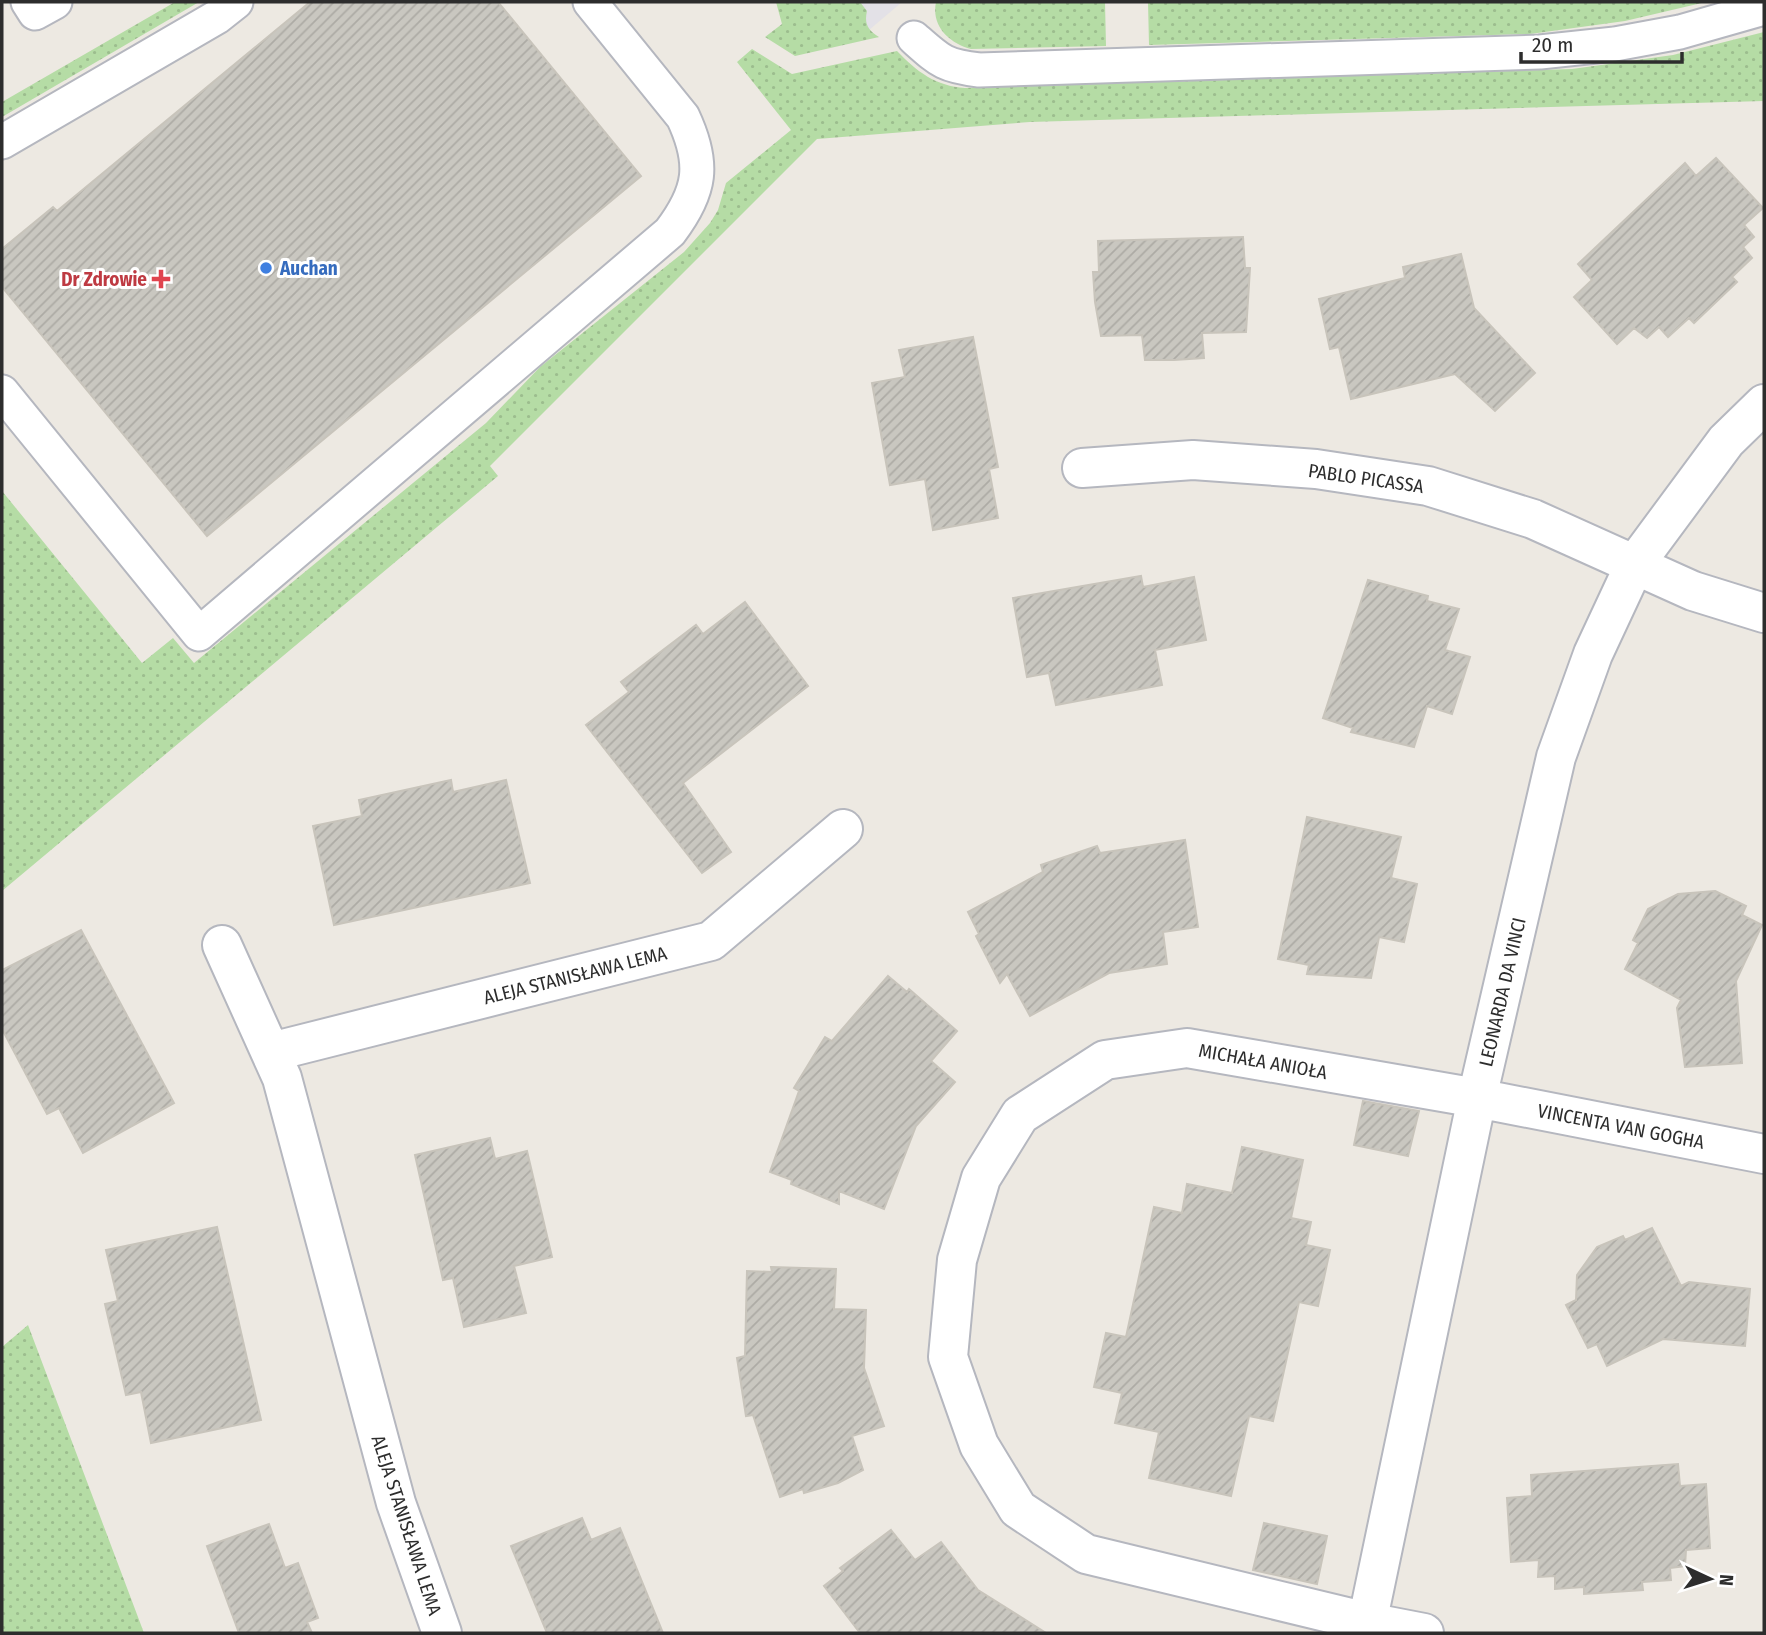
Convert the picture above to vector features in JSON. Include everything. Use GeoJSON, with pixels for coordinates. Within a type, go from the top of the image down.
{"type":"FeatureCollection","features":[{"type":"Feature","properties":{"kind":"street","name":"LEONARDA DA VINCI"},"geometry":{"type":"LineString","coordinates":[[1366,1628],[1477,1098],[1556,757],[1593,654],[1635,565],[1726,441],[1764,404]]}},
{"type":"Feature","properties":{"kind":"street","name":"PABLO PICASSA"},"geometry":{"type":"LineString","coordinates":[[1082,468],[1193,460],[1315,469],[1428,486],[1533,519],[1693,591],[1764,613]]}},
{"type":"Feature","properties":{"kind":"street","name":"ALEJA STANISŁAWA LEMA"},"geometry":{"type":"LineString","coordinates":[[271,1052],[711,941],[843,829]]}},
{"type":"Feature","properties":{"kind":"street","name":"ALEJA STANISŁAWA LEMA"},"geometry":{"type":"LineString","coordinates":[[222,945],[282,1078],[396,1503],[442,1633]]}},
{"type":"Feature","properties":{"kind":"street","name":"MICHAŁA ANIOŁA"},"geometry":{"type":"LineString","coordinates":[[1424,1633],[1366,1628],[1086,1554],[1017,1509],[979,1446],[948,1357],[957,1260],[981,1178],[1020,1115],[1105,1060],[1187,1048],[1477,1098]]}},
{"type":"Feature","properties":{"kind":"street","name":"VINCENTA VAN GOGHA"},"geometry":{"type":"LineString","coordinates":[[1477,1098],[1764,1154]]}},
{"type":"Feature","properties":{"kind":"lane"},"geometry":{"type":"LineString","coordinates":[[29,2],[35,13],[55,2]]}},
{"type":"Feature","properties":{"kind":"lane"},"geometry":{"type":"LineString","coordinates":[[2,142],[217,17],[236,2]]}},
{"type":"Feature","properties":{"kind":"lane"},"geometry":{"type":"LineString","coordinates":[[2,392],[199,634],[670,232],[687,210],[694,187],[697,162],[692,135],[683,117],[590,2]]}},
{"type":"Feature","properties":{"kind":"lane"},"geometry":{"type":"LineString","coordinates":[[914,38],[940,61],[959,68],[979,70],[1527,53],[1615,44],[1680,32],[1764,8]]}},
{"type":"Feature","properties":{"kind":"shaded area"},"geometry":{"type":"Polygon","coordinates":[[[785,2],[902,2],[869,30],[785,2]]]}},
{"type":"Feature","properties":{"kind":"green space"},"geometry":{"type":"Polygon","coordinates":[[[175,2],[199,2],[2,117],[2,102],[175,2]]]}},
{"type":"Feature","properties":{"kind":"green space"},"geometry":{"type":"Polygon","coordinates":[[[776,2],[860,2],[867,11],[868,26],[879,37],[795,56],[765,37],[782,24],[776,2]]]}},
{"type":"Feature","properties":{"kind":"green space"},"geometry":{"type":"Polygon","coordinates":[[[936,2],[1105,2],[1106,46],[971,49],[956,43],[943,32],[936,19],[936,2]]]}},
{"type":"Feature","properties":{"kind":"green space"},"geometry":{"type":"Polygon","coordinates":[[[1148,2],[1706,2],[1625,21],[1530,34],[1149,45],[1148,2]]]}},
{"type":"Feature","properties":{"kind":"green space"},"geometry":{"type":"Polygon","coordinates":[[[1764,32],[1764,101],[1030,122],[817,139],[490,466],[498,476],[2,891],[2,491],[142,663],[173,638],[194,663],[486,423],[540,367],[684,252],[718,210],[726,183],[791,130],[737,62],[752,49],[792,74],[897,51],[928,77],[965,88],[1572,69],[1673,55],[1764,32]]]}},
{"type":"Feature","properties":{"kind":"green space"},"geometry":{"type":"Polygon","coordinates":[[[28,1325],[144,1633],[2,1633],[2,1347],[28,1325]]]}},
{"type":"Feature","properties":{"kind":"building","name":"Auchan"},"geometry":{"type":"Polygon","coordinates":[[[310,2],[498,2],[641,176],[207,536],[2,287],[2,249],[53,207],[57,211],[310,2]]]}},
{"type":"Feature","properties":{"kind":"building"},"geometry":{"type":"Polygon","coordinates":[[[1716,158],[1763,208],[1744,225],[1754,237],[1743,247],[1752,258],[1732,277],[1737,282],[1694,323],[1689,318],[1668,337],[1659,327],[1647,338],[1634,328],[1617,344],[1574,297],[1592,280],[1578,264],[1685,163],[1696,176],[1716,158]]]}},
{"type":"Feature","properties":{"kind":"building"},"geometry":{"type":"Polygon","coordinates":[[[1243,237],[1245,268],[1250,268],[1246,332],[1202,333],[1204,358],[1174,360],[1145,360],[1142,335],[1101,336],[1093,272],[1099,272],[1098,241],[1243,237]]]}},
{"type":"Feature","properties":{"kind":"building"},"geometry":{"type":"Polygon","coordinates":[[[1461,254],[1474,308],[1535,373],[1495,411],[1455,374],[1351,399],[1339,347],[1330,349],[1319,299],[1405,278],[1403,267],[1461,254]]]}},
{"type":"Feature","properties":{"kind":"building"},"geometry":{"type":"Polygon","coordinates":[[[973,337],[998,467],[989,469],[998,518],[933,530],[925,479],[890,485],[872,383],[905,377],[899,350],[973,337]]]}},
{"type":"Feature","properties":{"kind":"building"},"geometry":{"type":"Polygon","coordinates":[[[1141,576],[1143,587],[1194,577],[1206,640],[1155,650],[1162,685],[1056,705],[1049,673],[1027,677],[1013,598],[1141,576]]]}},
{"type":"Feature","properties":{"kind":"building"},"geometry":{"type":"Polygon","coordinates":[[[1368,580],[1428,596],[1427,601],[1459,609],[1445,650],[1470,657],[1452,714],[1427,706],[1414,747],[1351,732],[1353,728],[1323,718],[1368,580]]]}},
{"type":"Feature","properties":{"kind":"building"},"geometry":{"type":"Polygon","coordinates":[[[745,602],[808,686],[683,783],[731,852],[702,873],[586,725],[629,692],[621,682],[696,625],[703,634],[745,602]]]}},
{"type":"Feature","properties":{"kind":"building"},"geometry":{"type":"Polygon","coordinates":[[[451,780],[453,792],[506,780],[530,883],[334,925],[313,826],[362,816],[359,800],[451,780]]]}},
{"type":"Feature","properties":{"kind":"building"},"geometry":{"type":"Polygon","coordinates":[[[1307,817],[1401,837],[1391,878],[1417,884],[1404,942],[1379,937],[1371,978],[1307,974],[1309,965],[1278,959],[1307,817]]]}},
{"type":"Feature","properties":{"kind":"building"},"geometry":{"type":"Polygon","coordinates":[[[1185,840],[1198,927],[1163,932],[1167,964],[1109,973],[1030,1016],[1007,974],[1000,983],[976,936],[979,934],[968,912],[1043,872],[1041,865],[1097,846],[1100,853],[1185,840]]]}},
{"type":"Feature","properties":{"kind":"building"},"geometry":{"type":"Polygon","coordinates":[[[1715,891],[1746,906],[1742,915],[1762,925],[1736,981],[1742,1063],[1685,1067],[1677,1008],[1681,1000],[1625,969],[1638,943],[1633,940],[1648,909],[1678,894],[1715,891]]]}},
{"type":"Feature","properties":{"kind":"building"},"geometry":{"type":"Polygon","coordinates":[[[81,930],[174,1103],[83,1153],[59,1108],[47,1114],[2,1029],[2,970],[81,930]]]}},
{"type":"Feature","properties":{"kind":"building"},"geometry":{"type":"Polygon","coordinates":[[[888,976],[907,992],[909,989],[957,1031],[931,1061],[955,1082],[916,1126],[884,1209],[839,1191],[839,1204],[770,1172],[799,1091],[794,1088],[825,1037],[832,1041],[888,976]]]}},
{"type":"Feature","properties":{"kind":"building"},"geometry":{"type":"Polygon","coordinates":[[[1363,1101],[1419,1111],[1408,1156],[1354,1145],[1363,1101]]]}},
{"type":"Feature","properties":{"kind":"building"},"geometry":{"type":"Polygon","coordinates":[[[490,1138],[495,1159],[527,1151],[552,1257],[514,1266],[526,1313],[464,1327],[453,1278],[443,1280],[415,1155],[490,1138]]]}},
{"type":"Feature","properties":{"kind":"building"},"geometry":{"type":"Polygon","coordinates":[[[1242,1147],[1303,1160],[1291,1218],[1311,1222],[1306,1245],[1330,1250],[1318,1306],[1299,1302],[1273,1421],[1249,1416],[1231,1496],[1149,1478],[1159,1432],[1115,1423],[1122,1393],[1094,1387],[1106,1333],[1126,1337],[1154,1207],[1182,1213],[1187,1184],[1232,1193],[1242,1147]]]}},
{"type":"Feature","properties":{"kind":"building"},"geometry":{"type":"Polygon","coordinates":[[[217,1227],[261,1420],[151,1443],[141,1392],[126,1395],[105,1304],[118,1301],[106,1250],[217,1227]]]}},
{"type":"Feature","properties":{"kind":"building"},"geometry":{"type":"Polygon","coordinates":[[[1652,1228],[1681,1286],[1689,1282],[1750,1289],[1745,1346],[1663,1339],[1607,1366],[1597,1344],[1588,1348],[1566,1305],[1576,1300],[1577,1275],[1597,1247],[1623,1236],[1625,1240],[1652,1228]]]}},
{"type":"Feature","properties":{"kind":"building"},"geometry":{"type":"Polygon","coordinates":[[[771,1267],[836,1269],[834,1309],[866,1310],[864,1368],[884,1426],[852,1436],[863,1470],[838,1483],[804,1493],[803,1489],[780,1497],[753,1415],[746,1416],[737,1358],[745,1356],[747,1271],[772,1272],[771,1267]]]}},
{"type":"Feature","properties":{"kind":"building"},"geometry":{"type":"Polygon","coordinates":[[[1678,1464],[1680,1486],[1706,1484],[1710,1548],[1686,1550],[1685,1566],[1670,1568],[1671,1580],[1642,1582],[1643,1590],[1584,1594],[1584,1587],[1555,1589],[1555,1576],[1538,1577],[1539,1560],[1511,1562],[1507,1498],[1532,1496],[1531,1475],[1678,1464]]]}},
{"type":"Feature","properties":{"kind":"building"},"geometry":{"type":"Polygon","coordinates":[[[582,1518],[591,1540],[620,1528],[663,1633],[547,1633],[511,1546],[582,1518]]]}},
{"type":"Feature","properties":{"kind":"building"},"geometry":{"type":"Polygon","coordinates":[[[1264,1523],[1327,1536],[1317,1584],[1253,1570],[1264,1523]]]}},
{"type":"Feature","properties":{"kind":"building"},"geometry":{"type":"Polygon","coordinates":[[[269,1524],[285,1568],[298,1563],[318,1618],[307,1622],[312,1633],[239,1633],[207,1546],[269,1524]]]}},
{"type":"Feature","properties":{"kind":"building"},"geometry":{"type":"Polygon","coordinates":[[[891,1530],[915,1560],[941,1542],[978,1590],[1046,1633],[860,1633],[824,1586],[843,1571],[840,1568],[891,1530]]]}},
{"type":"Feature","properties":{"kind":"place","name":"Auchan"},"geometry":{"type":"Point","coordinates":[266,268]}},
{"type":"Feature","properties":{"kind":"place","name":"Dr Zdrowie"},"geometry":{"type":"Point","coordinates":[161,279]}}]}
